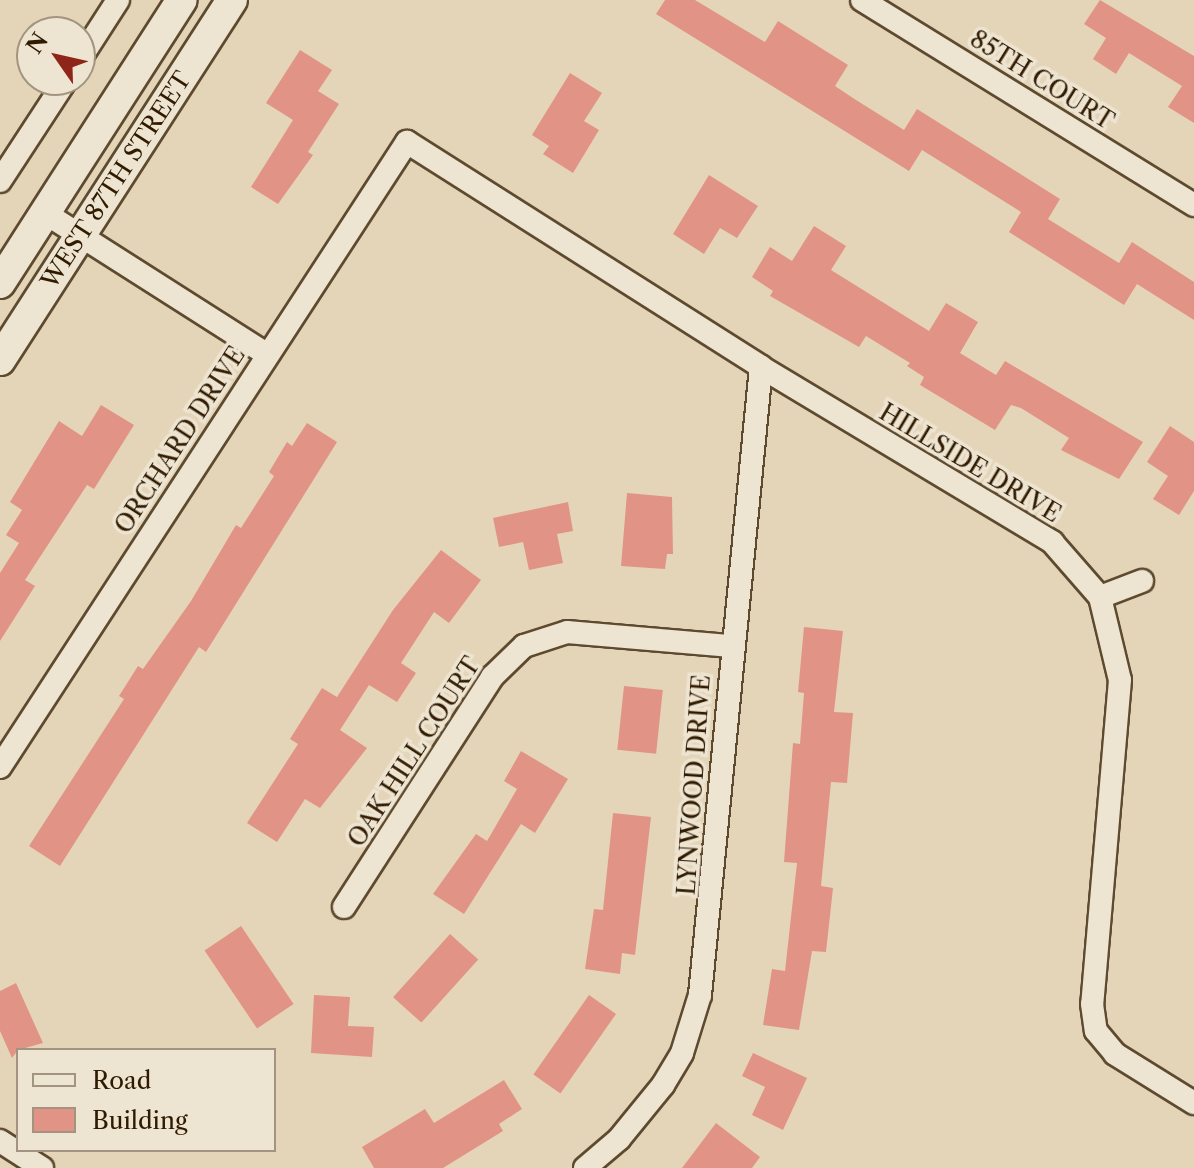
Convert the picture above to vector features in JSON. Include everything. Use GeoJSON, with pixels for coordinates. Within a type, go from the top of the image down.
{"type":"FeatureCollection","features":[{"type":"Feature","properties":{"kind":"main road","name":"WEST 87TH STREET"},"geometry":{"type":"LineString","coordinates":[[0,283],[182,0]]}},
{"type":"Feature","properties":{"kind":"main road","name":"WEST 87TH STREET"},"geometry":{"type":"LineString","coordinates":[[0,360],[232,0]]}},
{"type":"Feature","properties":{"kind":"street"},"geometry":{"type":"LineString","coordinates":[[96,34],[118,0]]}},
{"type":"Feature","properties":{"kind":"street","name":"85TH COURT"},"geometry":{"type":"LineString","coordinates":[[862,0],[1194,205]]}},
{"type":"Feature","properties":{"kind":"street"},"geometry":{"type":"LineString","coordinates":[[0,181],[56,96]]}},
{"type":"Feature","properties":{"kind":"street","name":"ORCHARD DRIVE"},"geometry":{"type":"LineString","coordinates":[[0,767],[266,354],[407,142]]}},
{"type":"Feature","properties":{"kind":"street","name":"HILLSIDE DRIVE"},"geometry":{"type":"LineString","coordinates":[[407,142],[761,367],[1052,542],[1100,597],[1120,680],[1092,1004],[1096,1031],[1115,1054],[1194,1103]]}},
{"type":"Feature","properties":{"kind":"street"},"geometry":{"type":"LineString","coordinates":[[45,213],[266,354]]}},
{"type":"Feature","properties":{"kind":"street","name":"LYNWOOD DRIVE"},"geometry":{"type":"LineString","coordinates":[[585,1168],[619,1139],[663,1085],[693,1021],[707,951],[731,646],[761,367]]}},
{"type":"Feature","properties":{"kind":"street"},"geometry":{"type":"LineString","coordinates":[[1100,597],[1142,581]]}},
{"type":"Feature","properties":{"kind":"street","name":"OAK HILL COURT"},"geometry":{"type":"LineString","coordinates":[[344,907],[492,677],[524,646],[567,632],[731,646]]}},
{"type":"Feature","properties":{"kind":"street"},"geometry":{"type":"LineString","coordinates":[[17,1152],[42,1168]]}},
{"type":"Feature","properties":{"kind":"building"},"geometry":{"type":"Polygon","coordinates":[[[665,0],[695,0],[765,42],[778,21],[848,65],[835,86],[856,100],[904,130],[917,109],[1060,199],[1048,219],[1119,263],[1132,242],[1194,282],[1194,320],[1137,284],[1124,305],[1009,232],[1021,212],[922,150],[909,171],[656,14],[665,0]]]}},
{"type":"Feature","properties":{"kind":"building"},"geometry":{"type":"Polygon","coordinates":[[[1100,0],[1194,56],[1194,123],[1168,107],[1182,86],[1129,53],[1116,74],[1093,59],[1106,38],[1084,24],[1100,0]]]}},
{"type":"Feature","properties":{"kind":"building"},"geometry":{"type":"Polygon","coordinates":[[[300,50],[332,70],[318,91],[339,104],[308,152],[313,155],[278,204],[251,187],[293,120],[266,103],[300,50]]]}},
{"type":"Feature","properties":{"kind":"building"},"geometry":{"type":"Polygon","coordinates":[[[570,73],[602,93],[584,121],[599,130],[573,173],[543,154],[549,146],[532,135],[570,73]]]}},
{"type":"Feature","properties":{"kind":"building"},"geometry":{"type":"Polygon","coordinates":[[[709,175],[758,206],[737,238],[720,228],[704,254],[673,234],[709,175]]]}},
{"type":"Feature","properties":{"kind":"building"},"geometry":{"type":"Polygon","coordinates":[[[814,226],[846,246],[831,270],[929,331],[946,303],[978,322],[960,353],[996,375],[1005,361],[1143,442],[1119,479],[1061,450],[1069,438],[1021,408],[1011,405],[995,430],[920,385],[924,377],[907,366],[910,363],[866,336],[859,347],[770,296],[773,291],[752,277],[770,247],[792,261],[814,226]]]}},
{"type":"Feature","properties":{"kind":"building"},"geometry":{"type":"Polygon","coordinates":[[[101,405],[134,425],[94,489],[87,485],[25,580],[35,586],[0,641],[0,573],[19,543],[6,535],[22,510],[10,502],[59,421],[82,436],[101,405]]]}},
{"type":"Feature","properties":{"kind":"building"},"geometry":{"type":"Polygon","coordinates":[[[307,423],[337,442],[206,652],[199,647],[60,866],[29,846],[124,699],[119,696],[138,666],[143,669],[191,601],[236,525],[241,528],[274,476],[269,472],[287,442],[292,446],[307,423]]]}},
{"type":"Feature","properties":{"kind":"building"},"geometry":{"type":"Polygon","coordinates":[[[1170,426],[1194,442],[1194,491],[1179,515],[1153,499],[1168,476],[1147,462],[1170,426]]]}},
{"type":"Feature","properties":{"kind":"building"},"geometry":{"type":"Polygon","coordinates":[[[627,493],[672,497],[673,554],[667,554],[665,569],[621,566],[627,493]]]}},
{"type":"Feature","properties":{"kind":"building"},"geometry":{"type":"Polygon","coordinates":[[[568,502],[573,531],[557,534],[563,563],[529,570],[523,542],[499,547],[493,518],[568,502]]]}},
{"type":"Feature","properties":{"kind":"building"},"geometry":{"type":"Polygon","coordinates":[[[441,550],[481,580],[449,623],[434,612],[401,663],[416,673],[397,702],[369,685],[340,730],[367,748],[320,808],[305,799],[277,842],[247,823],[298,744],[290,739],[322,688],[337,697],[393,610],[441,550]]]}},
{"type":"Feature","properties":{"kind":"building"},"geometry":{"type":"Polygon","coordinates":[[[804,627],[843,631],[834,712],[853,713],[847,783],[831,782],[821,886],[833,888],[826,952],[812,951],[799,1030],[763,1025],[772,969],[785,971],[797,863],[784,862],[793,743],[800,744],[804,693],[798,692],[804,627]]]}},
{"type":"Feature","properties":{"kind":"building"},"geometry":{"type":"Polygon","coordinates":[[[624,686],[663,690],[656,754],[617,750],[624,686]]]}},
{"type":"Feature","properties":{"kind":"building"},"geometry":{"type":"Polygon","coordinates":[[[521,751],[568,779],[535,833],[521,824],[464,914],[433,894],[476,834],[487,841],[517,789],[504,781],[521,751]]]}},
{"type":"Feature","properties":{"kind":"building"},"geometry":{"type":"Polygon","coordinates":[[[613,813],[651,817],[635,955],[622,953],[620,974],[585,969],[594,909],[603,910],[613,813]]]}},
{"type":"Feature","properties":{"kind":"building"},"geometry":{"type":"Polygon","coordinates":[[[241,926],[294,1004],[257,1029],[205,951],[241,926]]]}},
{"type":"Feature","properties":{"kind":"building"},"geometry":{"type":"Polygon","coordinates":[[[450,934],[478,959],[421,1023],[393,997],[450,934]]]}},
{"type":"Feature","properties":{"kind":"building"},"geometry":{"type":"Polygon","coordinates":[[[16,983],[43,1043],[16,1048],[12,1058],[0,1031],[0,991],[16,983]]]}},
{"type":"Feature","properties":{"kind":"building"},"geometry":{"type":"Polygon","coordinates":[[[314,995],[350,997],[348,1026],[374,1027],[372,1057],[311,1053],[314,995]]]}},
{"type":"Feature","properties":{"kind":"building"},"geometry":{"type":"Polygon","coordinates":[[[589,995],[616,1014],[560,1093],[533,1074],[589,995]]]}},
{"type":"Feature","properties":{"kind":"building"},"geometry":{"type":"Polygon","coordinates":[[[753,1053],[807,1078],[783,1130],[752,1115],[765,1087],[742,1076],[753,1053]]]}},
{"type":"Feature","properties":{"kind":"building"},"geometry":{"type":"Polygon","coordinates":[[[504,1080],[522,1109],[499,1124],[503,1131],[443,1168],[374,1168],[362,1147],[425,1109],[434,1123],[504,1080]]]}},
{"type":"Feature","properties":{"kind":"building"},"geometry":{"type":"Polygon","coordinates":[[[716,1123],[760,1157],[752,1168],[682,1168],[716,1123]]]}}]}
